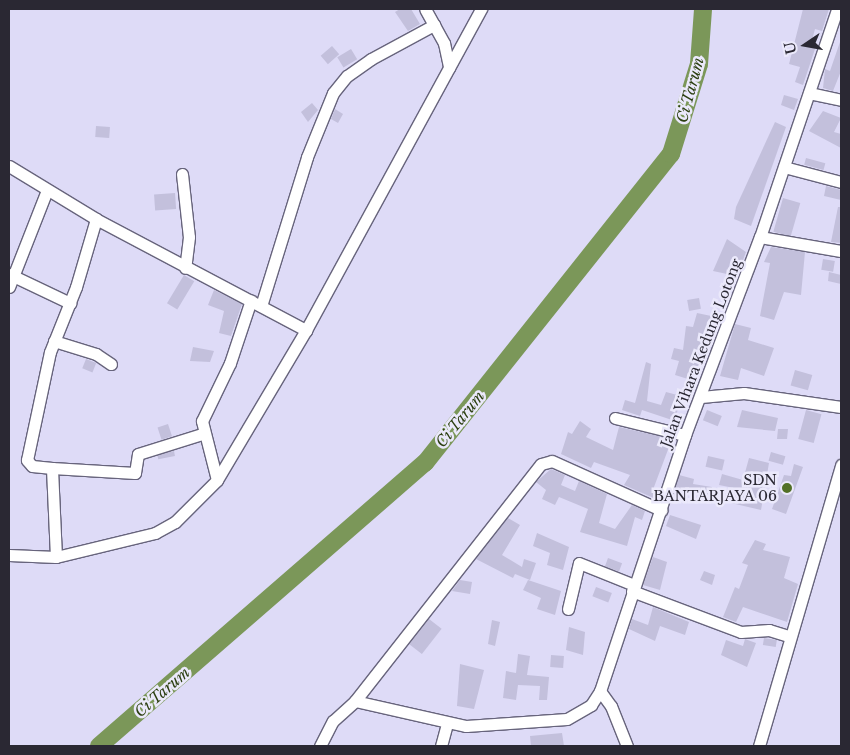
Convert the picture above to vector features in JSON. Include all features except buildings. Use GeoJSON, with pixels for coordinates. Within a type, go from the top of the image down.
{"type":"FeatureCollection","features":[{"type":"Feature","properties":{"kind":"street"},"geometry":{"type":"LineString","coordinates":[[425,9],[444,43],[449,67]]}},
{"type":"Feature","properties":{"kind":"street"},"geometry":{"type":"LineString","coordinates":[[9,556],[56,557],[106,548],[164,529],[217,480],[306,330],[481,9]]}},
{"type":"Feature","properties":{"kind":"street","name":"Jalan Vihara Kedung Lotong"},"geometry":{"type":"LineString","coordinates":[[355,700],[447,723],[492,726],[567,719],[591,706],[600,692],[685,435],[701,397],[760,237],[809,93],[837,23],[837,9]]}},
{"type":"Feature","properties":{"kind":"street"},"geometry":{"type":"LineString","coordinates":[[217,480],[202,434],[208,401],[230,363],[256,303],[310,148],[333,93],[347,76],[370,59],[434,25]]}},
{"type":"Feature","properties":{"kind":"street"},"geometry":{"type":"LineString","coordinates":[[809,93],[841,100]]}},
{"type":"Feature","properties":{"kind":"street"},"geometry":{"type":"LineString","coordinates":[[9,166],[96,219],[185,268],[306,330]]}},
{"type":"Feature","properties":{"kind":"street"},"geometry":{"type":"LineString","coordinates":[[784,167],[841,182]]}},
{"type":"Feature","properties":{"kind":"street"},"geometry":{"type":"LineString","coordinates":[[182,174],[189,237],[185,268]]}},
{"type":"Feature","properties":{"kind":"street"},"geometry":{"type":"LineString","coordinates":[[9,287],[11,275],[47,190]]}},
{"type":"Feature","properties":{"kind":"street"},"geometry":{"type":"LineString","coordinates":[[96,219],[70,303],[54,341],[27,460],[32,466],[135,473],[138,454],[202,434]]}},
{"type":"Feature","properties":{"kind":"street"},"geometry":{"type":"LineString","coordinates":[[760,237],[841,251]]}},
{"type":"Feature","properties":{"kind":"street"},"geometry":{"type":"LineString","coordinates":[[11,275],[70,303]]}},
{"type":"Feature","properties":{"kind":"street"},"geometry":{"type":"LineString","coordinates":[[54,341],[96,354],[111,364]]}},
{"type":"Feature","properties":{"kind":"street"},"geometry":{"type":"LineString","coordinates":[[701,397],[744,393],[841,407]]}},
{"type":"Feature","properties":{"kind":"street"},"geometry":{"type":"LineString","coordinates":[[614,418],[685,435]]}},
{"type":"Feature","properties":{"kind":"street"},"geometry":{"type":"LineString","coordinates":[[325,743],[333,721],[355,700],[541,464],[552,461],[661,510]]}},
{"type":"Feature","properties":{"kind":"street"},"geometry":{"type":"LineString","coordinates":[[760,746],[789,636],[841,465]]}},
{"type":"Feature","properties":{"kind":"street"},"geometry":{"type":"LineString","coordinates":[[52,468],[56,557]]}},
{"type":"Feature","properties":{"kind":"street"},"geometry":{"type":"LineString","coordinates":[[568,608],[579,563],[633,588],[741,632],[769,630],[789,636]]}},
{"type":"Feature","properties":{"kind":"street"},"geometry":{"type":"LineString","coordinates":[[600,692],[611,706],[628,746]]}},
{"type":"Feature","properties":{"kind":"street"},"geometry":{"type":"LineString","coordinates":[[440,746],[447,723]]}},
{"type":"Feature","properties":{"kind":"waterway","name":"Ci Tarum"},"geometry":{"type":"LineString","coordinates":[[99,746],[425,463],[671,154],[699,64],[703,9]]}},
{"type":"Feature","properties":{"kind":"place","name":"SDN BANTARJAYA 06"},"geometry":{"type":"Point","coordinates":[787,488]}}]}
